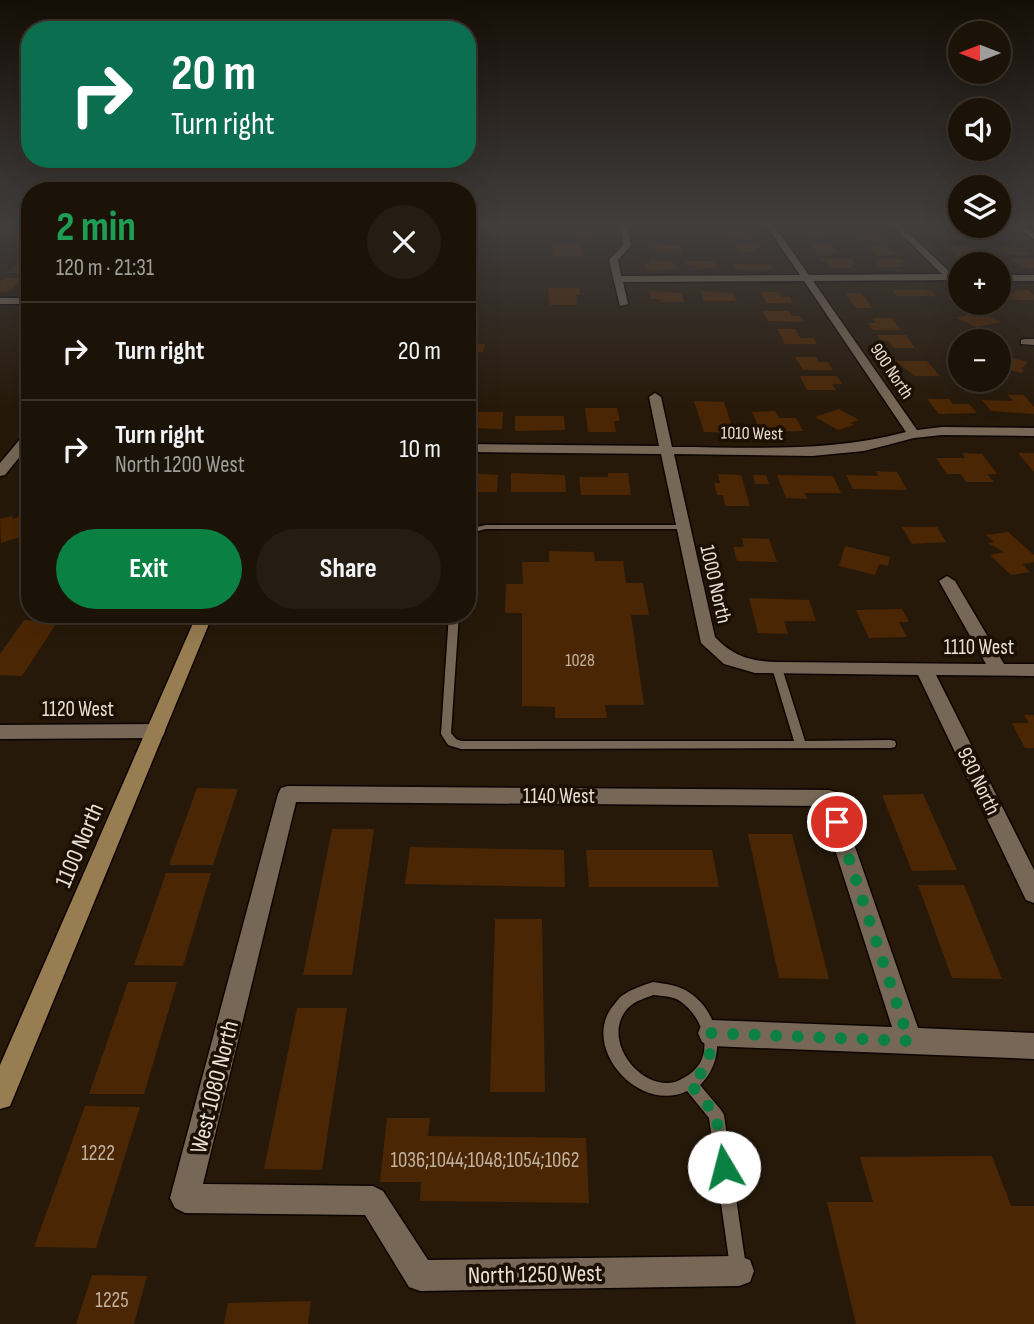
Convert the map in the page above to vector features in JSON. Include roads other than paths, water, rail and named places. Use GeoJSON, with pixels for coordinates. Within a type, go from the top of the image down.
{"type":"FeatureCollection","features":[{"type":"Feature","properties":{"kind":"main road","name":"1100 North"},"geometry":{"type":"LineString","coordinates":[[0,1096],[201,623]]}},
{"type":"Feature","properties":{"kind":"street"},"geometry":{"type":"LineString","coordinates":[[619,286],[623,304]]}},
{"type":"Feature","properties":{"kind":"street","name":"900 North"},"geometry":{"type":"LineString","coordinates":[[811,286],[914,434]]}},
{"type":"Feature","properties":{"kind":"street"},"geometry":{"type":"LineString","coordinates":[[0,301],[21,300]]}},
{"type":"Feature","properties":{"kind":"street","name":"1000 North"},"geometry":{"type":"LineString","coordinates":[[654,397],[707,639],[724,658],[749,667],[840,669]]}},
{"type":"Feature","properties":{"kind":"street","name":"1010 West"},"geometry":{"type":"LineString","coordinates":[[476,448],[812,452],[863,447],[914,434],[1034,432]]}},
{"type":"Feature","properties":{"kind":"street"},"geometry":{"type":"LineString","coordinates":[[0,472],[21,446]]}},
{"type":"Feature","properties":{"kind":"street"},"geometry":{"type":"LineString","coordinates":[[947,582],[998,669]]}},
{"type":"Feature","properties":{"kind":"street","name":"1110 West"},"geometry":{"type":"LineString","coordinates":[[840,669],[1034,670]]}},
{"type":"Feature","properties":{"kind":"street","name":"930 North"},"geometry":{"type":"LineString","coordinates":[[924,669],[1034,893]]}},
{"type":"Feature","properties":{"kind":"street","name":"1120 West"},"geometry":{"type":"LineString","coordinates":[[0,732],[156,731]]}},
{"type":"Feature","properties":{"kind":"street","name":"1140 West"},"geometry":{"type":"LineString","coordinates":[[288,794],[829,798],[909,1041]]}},
{"type":"Feature","properties":{"kind":"street","name":"West 1080 North"},"geometry":{"type":"LineString","coordinates":[[288,794],[185,1198],[373,1201]]}},
{"type":"Feature","properties":{"kind":"street"},"geometry":{"type":"LineString","coordinates":[[711,1033],[1034,1046]]}},
{"type":"Feature","properties":{"kind":"street","name":"North 1250 West"},"geometry":{"type":"LineString","coordinates":[[373,1201],[420,1276],[738,1271]]}},
{"type":"Feature","properties":{"kind":"lane"},"geometry":{"type":"LineString","coordinates":[[476,530],[486,527],[682,527]]}},
{"type":"Feature","properties":{"kind":"lane"},"geometry":{"type":"LineString","coordinates":[[453,623],[446,719],[446,734],[452,742],[473,747],[891,744]]}},
{"type":"Feature","properties":{"kind":"lane"},"geometry":{"type":"LineString","coordinates":[[777,668],[801,745]]}},
{"type":"Feature","properties":{"kind":"lane"},"geometry":{"type":"LineString","coordinates":[[661,989],[686,998],[700,1010],[711,1033],[712,1051],[704,1073],[690,1084],[670,1090],[652,1088],[628,1074],[617,1059],[610,1036],[611,1019],[623,1001],[636,992],[661,989]]}},
{"type":"Feature","properties":{"kind":"lane"},"geometry":{"type":"LineString","coordinates":[[690,1084],[716,1115],[738,1271]]}}]}
